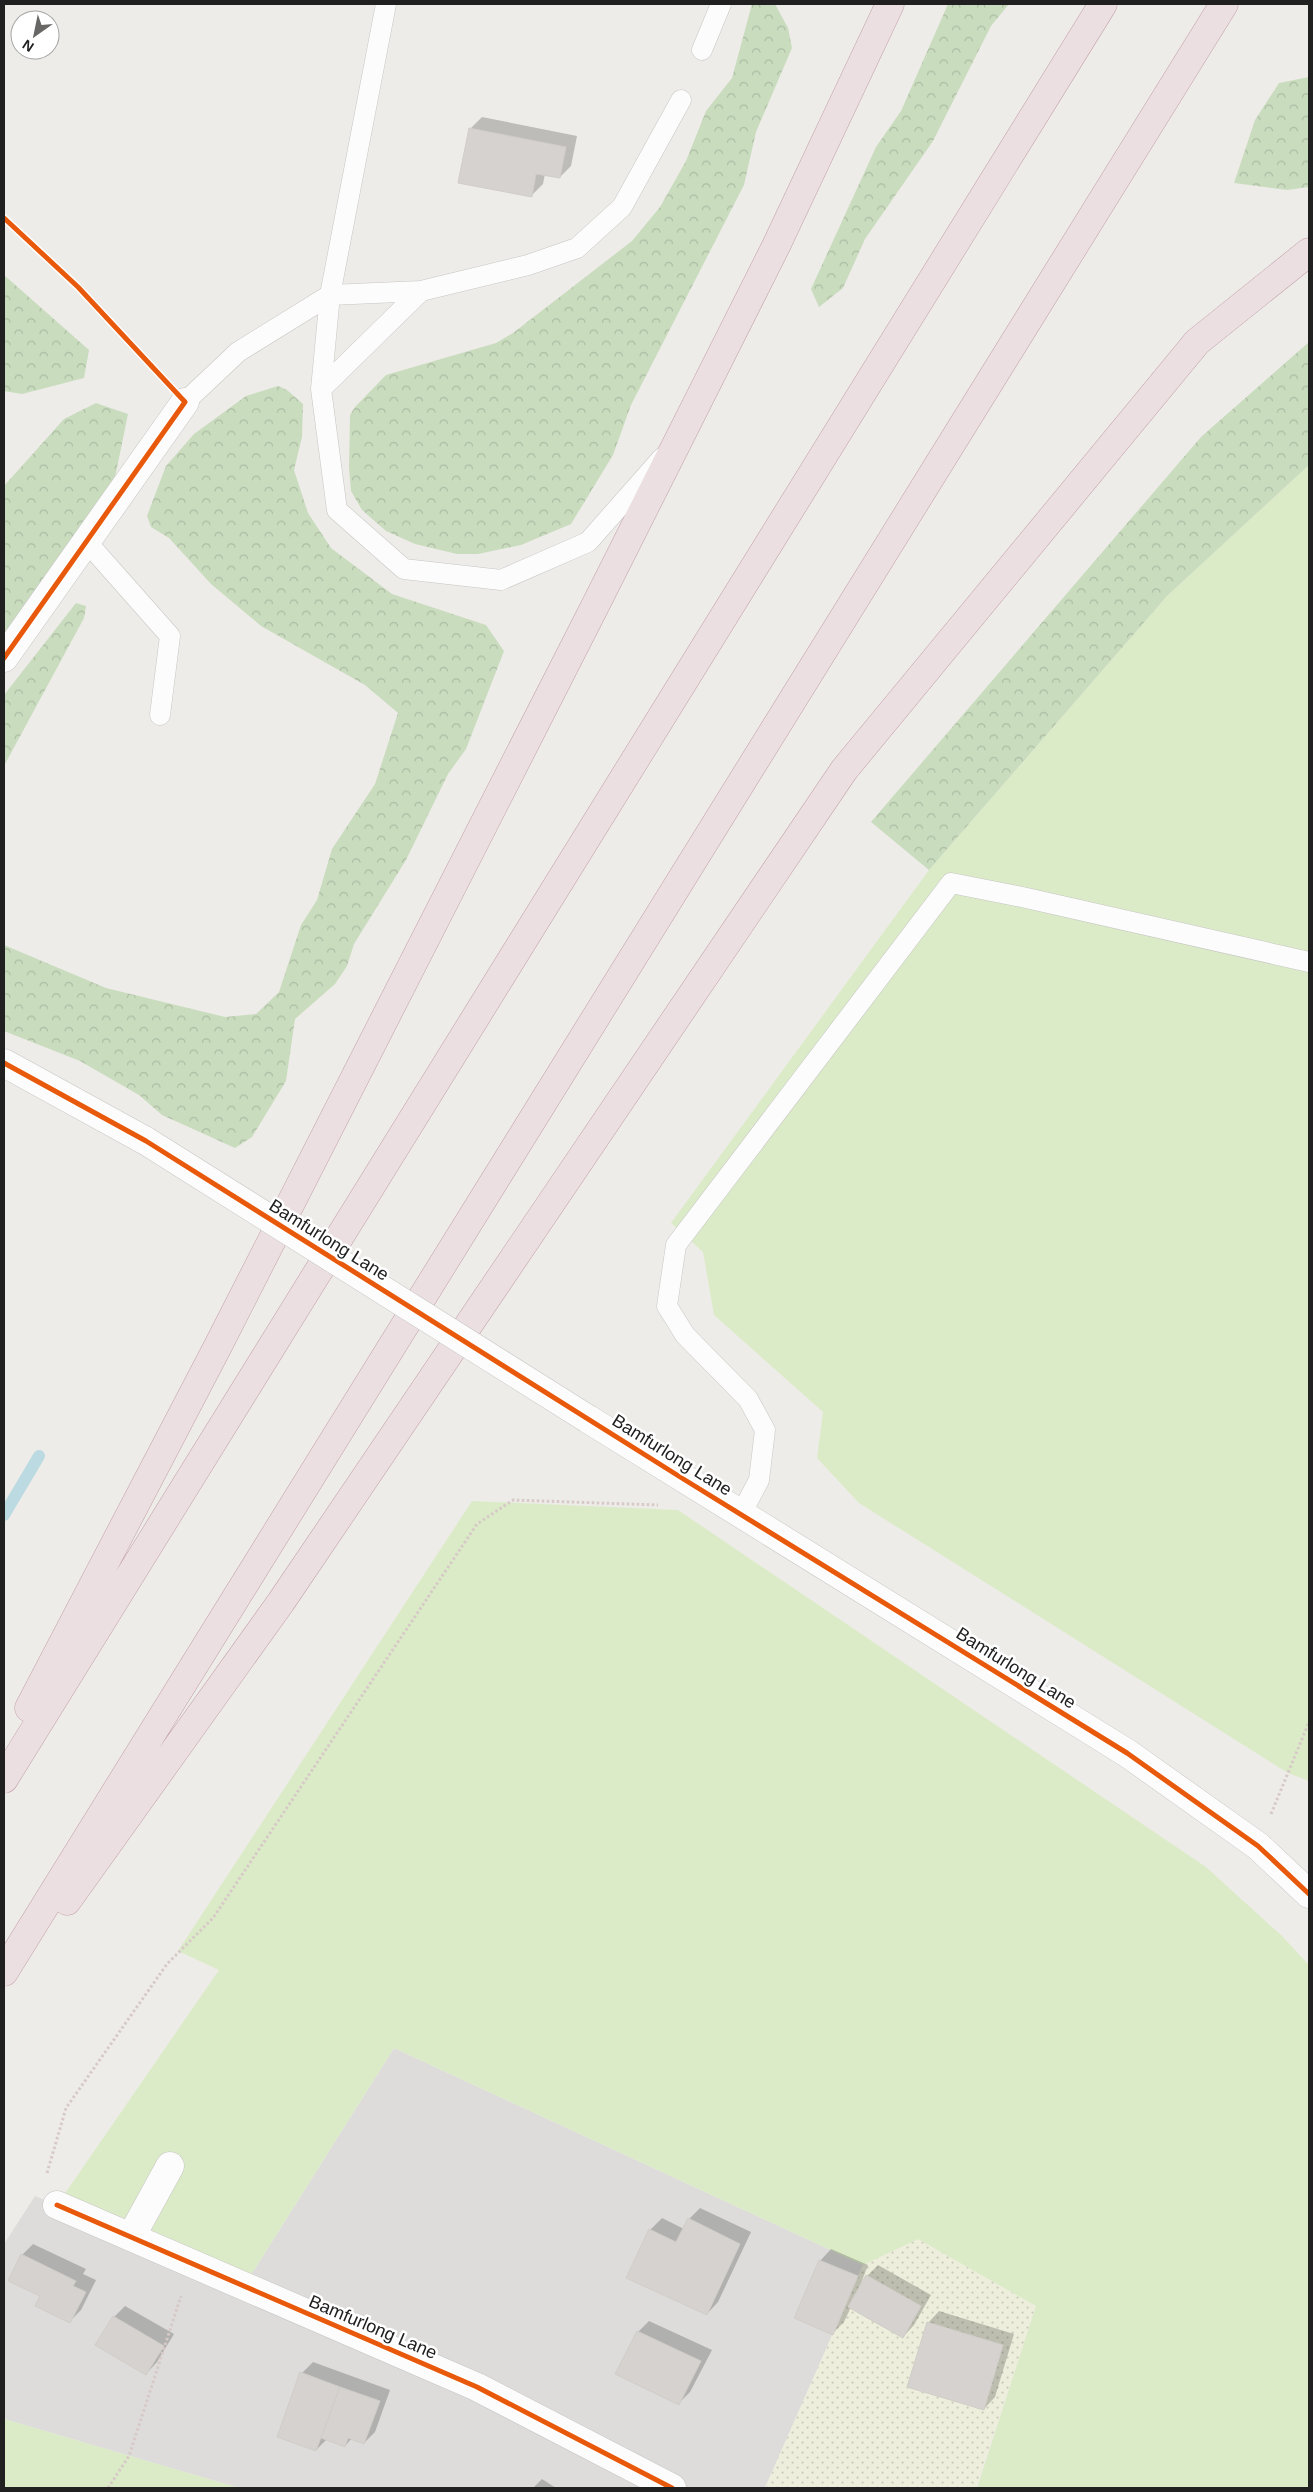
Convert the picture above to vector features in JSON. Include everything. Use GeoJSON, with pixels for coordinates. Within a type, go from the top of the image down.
{"type":"FeatureCollection","features":[{"type":"Feature","properties":{"kind":"highway"},"geometry":{"type":"LineString","coordinates":[[4,1756],[218,1346],[776,246],[890,4]]}},
{"type":"Feature","properties":{"kind":"highway"},"geometry":{"type":"LineString","coordinates":[[4,1779],[1103,4]]}},
{"type":"Feature","properties":{"kind":"highway"},"geometry":{"type":"LineString","coordinates":[[4,1972],[1224,4]]}},
{"type":"Feature","properties":{"kind":"highway"},"geometry":{"type":"LineString","coordinates":[[4,1990],[280,1602],[844,770],[1196,342],[1309,252]]}},
{"type":"Feature","properties":{"kind":"street"},"geometry":{"type":"LineString","coordinates":[[4,658],[185,402]]}},
{"type":"Feature","properties":{"kind":"street","name":"Bamfurlong Lane"},"geometry":{"type":"LineString","coordinates":[[4,1063],[146,1141],[685,1480],[1127,1753],[1258,1846],[1309,1894]]}},
{"type":"Feature","properties":{"kind":"street"},"geometry":{"type":"LineString","coordinates":[[131,2237],[170,2166]]}},
{"type":"Feature","properties":{"kind":"street","name":"Bamfurlong Lane"},"geometry":{"type":"LineString","coordinates":[[57,2205],[477,2387],[672,2488]]}},
{"type":"Feature","properties":{"kind":"lane"},"geometry":{"type":"LineString","coordinates":[[386,4],[330,295],[321,389],[337,510],[404,569],[502,580],[588,542],[679,437]]}},
{"type":"Feature","properties":{"kind":"lane"},"geometry":{"type":"LineString","coordinates":[[702,50],[721,4]]}},
{"type":"Feature","properties":{"kind":"lane"},"geometry":{"type":"LineString","coordinates":[[185,402],[238,352],[330,295],[421,291],[528,265],[577,248],[622,208],[681,100]]}},
{"type":"Feature","properties":{"kind":"lane"},"geometry":{"type":"LineString","coordinates":[[321,389],[421,291]]}},
{"type":"Feature","properties":{"kind":"lane"},"geometry":{"type":"LineString","coordinates":[[86,541],[170,636],[160,715]]}},
{"type":"Feature","properties":{"kind":"lane"},"geometry":{"type":"LineString","coordinates":[[741,1514],[760,1480],[765,1430],[748,1399],[685,1335],[667,1306],[676,1245],[951,883],[1022,897],[1309,962]]}},
{"type":"Feature","properties":{"kind":"path"},"geometry":{"type":"LineString","coordinates":[[57,2205],[46,2179],[66,2108],[167,1964],[213,1918],[477,1524],[513,1500],[667,1506],[685,1480]]}},
{"type":"Feature","properties":{"kind":"path"},"geometry":{"type":"LineString","coordinates":[[1258,1846],[1309,1722]]}},
{"type":"Feature","properties":{"kind":"path"},"geometry":{"type":"LineString","coordinates":[[108,2488],[129,2456],[191,2264]]}},
{"type":"Feature","properties":{"kind":"shaded area"},"geometry":{"type":"Polygon","coordinates":[[[394,2048],[863,2265],[765,2488],[239,2488],[4,2419],[4,2244],[35,2196],[244,2286],[394,2048]]]}},
{"type":"Feature","properties":{"kind":"green space"},"geometry":{"type":"Polygon","coordinates":[[[752,4],[775,4],[788,28],[792,48],[756,132],[744,185],[631,405],[613,455],[571,524],[521,545],[478,554],[457,554],[415,544],[386,531],[362,510],[351,491],[349,468],[350,415],[355,407],[386,375],[496,343],[513,333],[632,241],[660,207],[686,161],[706,111],[732,78],[752,4]]]}},
{"type":"Feature","properties":{"kind":"green space"},"geometry":{"type":"Polygon","coordinates":[[[948,4],[1009,4],[991,26],[933,141],[865,239],[843,288],[819,307],[811,289],[876,147],[901,111],[948,4]]]}},
{"type":"Feature","properties":{"kind":"green space"},"geometry":{"type":"Polygon","coordinates":[[[1309,77],[1309,187],[1287,190],[1234,183],[1255,120],[1279,83],[1309,77]]]}},
{"type":"Feature","properties":{"kind":"green space"},"geometry":{"type":"Polygon","coordinates":[[[4,275],[89,350],[84,378],[22,394],[4,391],[4,275]]]}},
{"type":"Feature","properties":{"kind":"green space"},"geometry":{"type":"Polygon","coordinates":[[[1309,342],[1309,465],[1167,596],[929,870],[871,822],[1201,437],[1309,342]]]}},
{"type":"Feature","properties":{"kind":"green space"},"geometry":{"type":"Polygon","coordinates":[[[278,386],[287,390],[303,404],[302,437],[294,470],[308,513],[331,548],[392,594],[486,625],[504,651],[466,749],[448,774],[406,860],[354,944],[347,966],[335,984],[295,1019],[286,1081],[252,1137],[235,1148],[162,1115],[139,1095],[80,1061],[4,1031],[4,945],[106,988],[225,1017],[256,1014],[279,992],[301,925],[317,900],[332,849],[375,784],[398,713],[365,685],[261,626],[211,584],[169,538],[151,527],[147,516],[166,466],[194,434],[246,396],[278,386]]]}},
{"type":"Feature","properties":{"kind":"green space"},"geometry":{"type":"Polygon","coordinates":[[[96,403],[128,414],[112,492],[4,636],[4,486],[64,419],[96,403]]]}},
{"type":"Feature","properties":{"kind":"green space"},"geometry":{"type":"Polygon","coordinates":[[[1309,465],[1309,1781],[1288,1773],[859,1503],[817,1458],[823,1412],[714,1315],[703,1252],[671,1223],[929,870],[1167,596],[1309,465]]]}},
{"type":"Feature","properties":{"kind":"green space"},"geometry":{"type":"Polygon","coordinates":[[[76,603],[86,606],[84,618],[4,766],[4,695],[76,603]]]}},
{"type":"Feature","properties":{"kind":"green space"},"geometry":{"type":"Polygon","coordinates":[[[472,1501],[678,1510],[1206,1867],[1282,1936],[1309,1965],[1309,2488],[977,2488],[1036,2306],[918,2239],[863,2265],[394,2048],[244,2286],[57,2205],[219,1970],[178,1951],[472,1501]]]}},
{"type":"Feature","properties":{"kind":"green space"},"geometry":{"type":"Polygon","coordinates":[[[918,2239],[1036,2306],[976,2488],[765,2488],[863,2265],[918,2239]]]}},
{"type":"Feature","properties":{"kind":"green space"},"geometry":{"type":"Polygon","coordinates":[[[4,2419],[239,2488],[4,2488],[4,2419]]]}},
{"type":"Feature","properties":{"kind":"building"},"geometry":{"type":"Polygon","coordinates":[[[469,128],[566,147],[560,178],[536,174],[532,197],[458,183],[469,128]]]}},
{"type":"Feature","properties":{"kind":"building"},"geometry":{"type":"Polygon","coordinates":[[[688,2218],[740,2244],[707,2315],[626,2278],[649,2229],[676,2242],[688,2218]]]}},
{"type":"Feature","properties":{"kind":"building"},"geometry":{"type":"Polygon","coordinates":[[[21,2254],[76,2281],[73,2286],[86,2292],[70,2323],[35,2306],[40,2296],[8,2281],[21,2254]]]}},
{"type":"Feature","properties":{"kind":"building"},"geometry":{"type":"Polygon","coordinates":[[[819,2260],[858,2276],[833,2335],[794,2318],[819,2260]]]}},
{"type":"Feature","properties":{"kind":"building"},"geometry":{"type":"Polygon","coordinates":[[[866,2275],[921,2306],[903,2338],[848,2307],[866,2275]]]}},
{"type":"Feature","properties":{"kind":"building"},"geometry":{"type":"Polygon","coordinates":[[[113,2316],[164,2346],[146,2375],[95,2345],[113,2316]]]}},
{"type":"Feature","properties":{"kind":"building"},"geometry":{"type":"Polygon","coordinates":[[[927,2322],[1003,2345],[984,2410],[907,2387],[927,2322]]]}},
{"type":"Feature","properties":{"kind":"building"},"geometry":{"type":"Polygon","coordinates":[[[637,2331],[701,2361],[679,2405],[615,2374],[637,2331]]]}},
{"type":"Feature","properties":{"kind":"building"},"geometry":{"type":"Polygon","coordinates":[[[300,2372],[340,2387],[316,2451],[277,2437],[300,2372]]]}},
{"type":"Feature","properties":{"kind":"building"},"geometry":{"type":"Polygon","coordinates":[[[340,2387],[380,2401],[364,2444],[348,2438],[345,2447],[321,2438],[340,2387]]]}},
{"type":"Feature","properties":{"kind":"waterway"},"geometry":{"type":"LineString","coordinates":[[4,1515],[39,1456]]}},
{"type":"Feature","properties":{"kind":"cycle path"},"geometry":{"type":"LineString","coordinates":[[4,218],[78,287],[185,402],[4,658]]}},
{"type":"Feature","properties":{"kind":"cycle path"},"geometry":{"type":"LineString","coordinates":[[4,1063],[146,1141],[685,1480],[1127,1753],[1258,1846],[1309,1894]]}},
{"type":"Feature","properties":{"kind":"cycle path"},"geometry":{"type":"LineString","coordinates":[[57,2205],[477,2387],[672,2488]]}}]}
